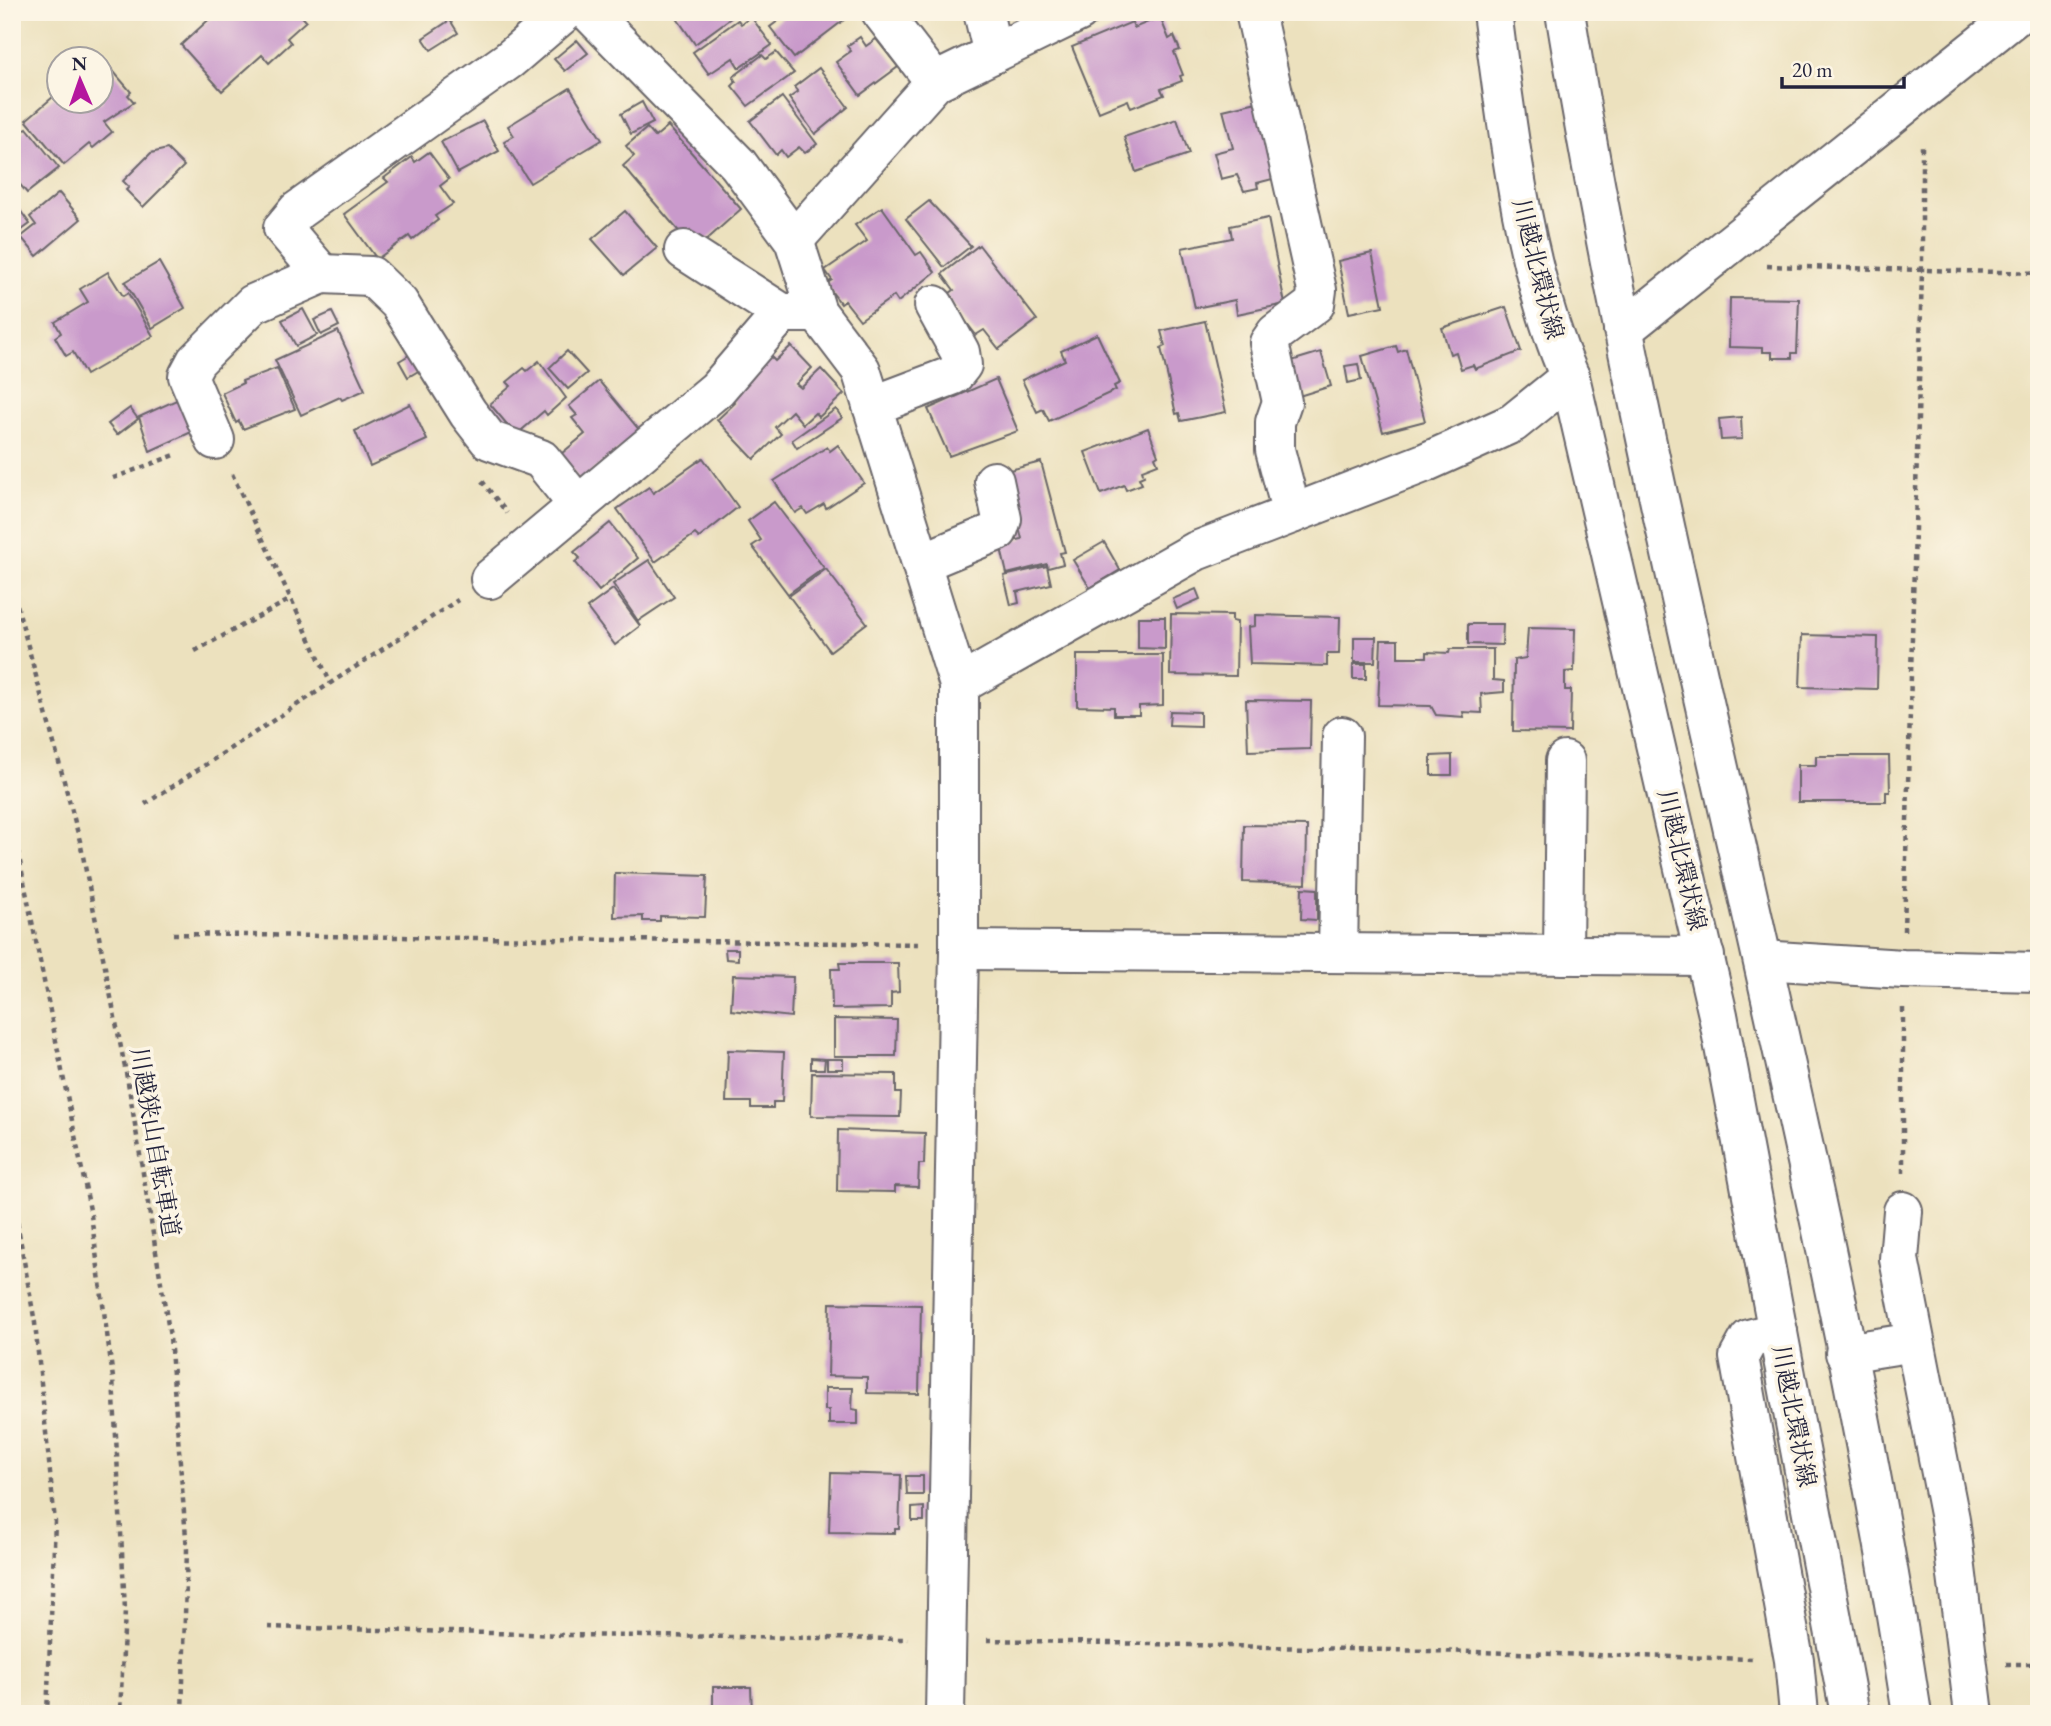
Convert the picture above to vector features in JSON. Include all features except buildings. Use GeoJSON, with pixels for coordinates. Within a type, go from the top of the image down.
{"type":"FeatureCollection","features":[{"type":"Feature","properties":{"kind":"street"},"geometry":{"type":"LineString","coordinates":[[322,274],[283,228],[297,211],[509,60],[565,12]]}},
{"type":"Feature","properties":{"kind":"street"},"geometry":{"type":"LineString","coordinates":[[589,12],[738,164],[794,240],[800,313]]}},
{"type":"Feature","properties":{"kind":"street"},"geometry":{"type":"LineString","coordinates":[[880,12],[935,82]]}},
{"type":"Feature","properties":{"kind":"street"},"geometry":{"type":"LineString","coordinates":[[983,12],[993,54]]}},
{"type":"Feature","properties":{"kind":"street"},"geometry":{"type":"LineString","coordinates":[[794,240],[935,82],[1079,12]]}},
{"type":"Feature","properties":{"kind":"street"},"geometry":{"type":"LineString","coordinates":[[1255,12],[1317,290],[1314,304],[1276,333],[1269,343],[1282,402],[1275,422],[1275,450],[1292,514]]}},
{"type":"Feature","properties":{"kind":"street","name":"川越北環状線"},"geometry":{"type":"LineString","coordinates":[[1492,12],[1520,197],[1551,335],[1570,377],[1704,956],[1850,1714]]}},
{"type":"Feature","properties":{"kind":"street"},"geometry":{"type":"LineString","coordinates":[[1565,12],[1623,330],[1763,960],[1891,1579],[1912,1714]]}},
{"type":"Feature","properties":{"kind":"street"},"geometry":{"type":"LineString","coordinates":[[1623,330],[2021,12]]}},
{"type":"Feature","properties":{"kind":"street"},"geometry":{"type":"LineString","coordinates":[[684,250],[800,313],[860,370],[960,685],[959,950],[945,1714]]}},
{"type":"Feature","properties":{"kind":"street"},"geometry":{"type":"LineString","coordinates":[[215,440],[188,376],[196,360],[253,304],[322,274],[371,276],[399,303],[468,413],[489,440],[541,459],[578,505]]}},
{"type":"Feature","properties":{"kind":"street"},"geometry":{"type":"LineString","coordinates":[[872,406],[954,375],[962,365],[960,352],[934,305]]}},
{"type":"Feature","properties":{"kind":"street"},"geometry":{"type":"LineString","coordinates":[[490,579],[717,389],[800,313]]}},
{"type":"Feature","properties":{"kind":"street"},"geometry":{"type":"LineString","coordinates":[[960,685],[1196,551],[1424,463],[1513,423],[1570,377]]}},
{"type":"Feature","properties":{"kind":"street"},"geometry":{"type":"LineString","coordinates":[[921,563],[998,531],[1002,519],[994,481]]}},
{"type":"Feature","properties":{"kind":"street"},"geometry":{"type":"LineString","coordinates":[[1338,953],[1342,736]]}},
{"type":"Feature","properties":{"kind":"street"},"geometry":{"type":"LineString","coordinates":[[1563,955],[1565,761]]}},
{"type":"Feature","properties":{"kind":"street"},"geometry":{"type":"LineString","coordinates":[[959,950],[1704,956]]}},
{"type":"Feature","properties":{"kind":"street"},"geometry":{"type":"LineString","coordinates":[[1763,960],[1903,969],[2039,972]]}},
{"type":"Feature","properties":{"kind":"street"},"geometry":{"type":"LineString","coordinates":[[1902,1211],[1899,1259],[1950,1519],[1974,1714]]}},
{"type":"Feature","properties":{"kind":"street"},"geometry":{"type":"LineString","coordinates":[[1778,1331],[1749,1339],[1739,1357],[1794,1660],[1799,1714]]}},
{"type":"Feature","properties":{"kind":"street"},"geometry":{"type":"LineString","coordinates":[[1845,1353],[1915,1342]]}},
{"type":"Feature","properties":{"kind":"path"},"geometry":{"type":"LineString","coordinates":[[1902,1211],[1903,969],[1922,271],[1922,125],[1914,97]]}},
{"type":"Feature","properties":{"kind":"path"},"geometry":{"type":"LineString","coordinates":[[1719,253],[1754,266],[2039,273]]}},
{"type":"Feature","properties":{"kind":"path"},"geometry":{"type":"LineString","coordinates":[[113,478],[215,440],[331,684]]}},
{"type":"Feature","properties":{"kind":"path"},"geometry":{"type":"LineString","coordinates":[[474,471],[532,544]]}},
{"type":"Feature","properties":{"kind":"path"},"geometry":{"type":"LineString","coordinates":[[145,804],[490,579]]}},
{"type":"Feature","properties":{"kind":"path","name":"川越狭山自転車道"},"geometry":{"type":"LineString","coordinates":[[12,586],[80,841],[129,1088],[170,1337],[187,1550],[182,1714]]}},
{"type":"Feature","properties":{"kind":"path"},"geometry":{"type":"LineString","coordinates":[[195,651],[291,599]]}},
{"type":"Feature","properties":{"kind":"path"},"geometry":{"type":"LineString","coordinates":[[12,822],[91,1215],[113,1378],[125,1610],[120,1714]]}},
{"type":"Feature","properties":{"kind":"path"},"geometry":{"type":"LineString","coordinates":[[173,934],[938,944],[959,950]]}},
{"type":"Feature","properties":{"kind":"path"},"geometry":{"type":"LineString","coordinates":[[12,1193],[35,1323],[55,1522],[47,1714]]}},
{"type":"Feature","properties":{"kind":"path"},"geometry":{"type":"LineString","coordinates":[[268,1627],[563,1635],[946,1639],[1794,1660]]}}]}
